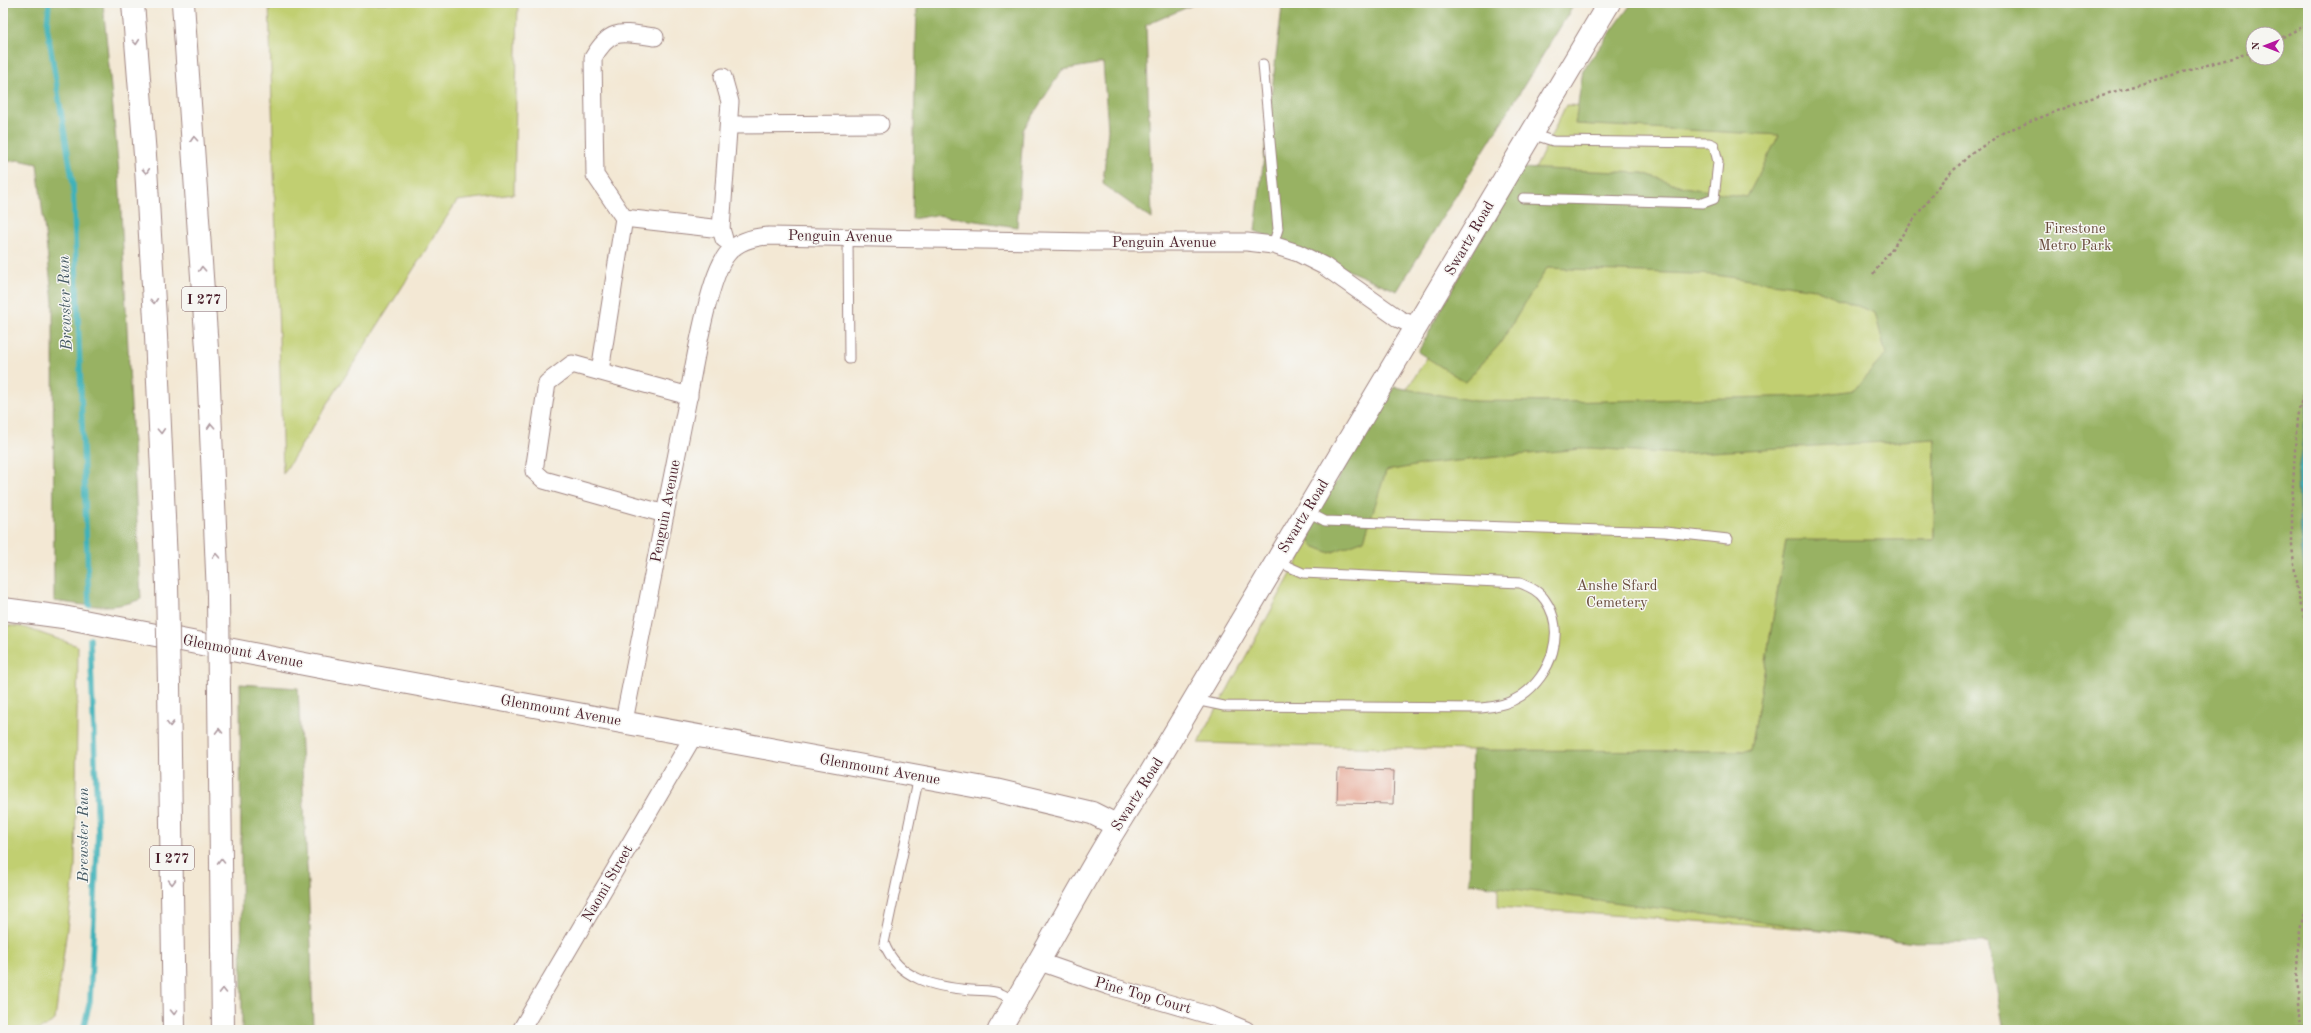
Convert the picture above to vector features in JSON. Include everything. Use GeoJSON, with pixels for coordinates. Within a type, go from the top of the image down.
{"type":"FeatureCollection","features":[{"type":"Feature","properties":{"kind":"main road","name":"I 277"},"geometry":{"type":"LineString","coordinates":[[132,3],[146,168],[156,336],[167,585],[174,1030]]}},
{"type":"Feature","properties":{"kind":"main road","name":"I 277"},"geometry":{"type":"LineString","coordinates":[[183,3],[206,339],[218,595],[223,1030]]}},
{"type":"Feature","properties":{"kind":"main road","name":"Swartz Road"},"geometry":{"type":"LineString","coordinates":[[999,1030],[1040,962],[1116,825],[1150,774],[1609,3]]}},
{"type":"Feature","properties":{"kind":"main road","name":"Glenmount Avenue"},"geometry":{"type":"LineString","coordinates":[[3,609],[63,617],[320,667],[624,721],[919,776],[1047,801],[1092,813],[1116,825]]}},
{"type":"Feature","properties":{"kind":"street"},"geometry":{"type":"LineString","coordinates":[[600,372],[624,218],[595,175],[593,58],[602,42],[618,33],[655,37]]}},
{"type":"Feature","properties":{"kind":"street"},"geometry":{"type":"LineString","coordinates":[[723,77],[730,102],[720,229],[728,252]]}},
{"type":"Feature","properties":{"kind":"street"},"geometry":{"type":"LineString","coordinates":[[729,125],[880,124]]}},
{"type":"Feature","properties":{"kind":"street"},"geometry":{"type":"LineString","coordinates":[[624,218],[720,229]]}},
{"type":"Feature","properties":{"kind":"street","name":"Penguin Avenue"},"geometry":{"type":"LineString","coordinates":[[624,721],[688,396],[712,291],[728,252],[743,242],[756,237],[848,236],[1092,242],[1247,242],[1273,245],[1298,253],[1324,266],[1400,318],[1416,326]]}},
{"type":"Feature","properties":{"kind":"street"},"geometry":{"type":"LineString","coordinates":[[665,514],[544,480],[534,471],[547,383],[572,364],[688,396]]}},
{"type":"Feature","properties":{"kind":"street","name":"Naomi Street"},"geometry":{"type":"LineString","coordinates":[[521,1030],[694,735]]}},
{"type":"Feature","properties":{"kind":"street","name":"Pine Top Court"},"geometry":{"type":"LineString","coordinates":[[1040,962],[1109,986],[1212,1016],[1246,1030]]}},
{"type":"Feature","properties":{"kind":"lane"},"geometry":{"type":"LineString","coordinates":[[1263,64],[1278,229],[1273,245]]}},
{"type":"Feature","properties":{"kind":"lane"},"geometry":{"type":"LineString","coordinates":[[1523,198],[1703,203],[1714,199],[1718,162],[1717,150],[1714,145],[1708,143],[1553,141],[1530,134]]}},
{"type":"Feature","properties":{"kind":"lane"},"geometry":{"type":"LineString","coordinates":[[848,236],[850,359]]}},
{"type":"Feature","properties":{"kind":"lane"},"geometry":{"type":"LineString","coordinates":[[1306,511],[1325,521],[1665,532],[1728,540]]}},
{"type":"Feature","properties":{"kind":"lane"},"geometry":{"type":"LineString","coordinates":[[1194,699],[1224,706],[1473,708],[1499,706],[1521,696],[1537,682],[1549,664],[1555,647],[1554,622],[1545,600],[1535,589],[1520,582],[1302,573],[1276,561]]}},
{"type":"Feature","properties":{"kind":"lane"},"geometry":{"type":"LineString","coordinates":[[919,776],[884,943],[889,955],[900,968],[923,981],[943,988],[998,992],[1016,1001]]}},
{"type":"Feature","properties":{"kind":"path"},"geometry":{"type":"LineString","coordinates":[[2285,36],[2308,24]]}},
{"type":"Feature","properties":{"kind":"path"},"geometry":{"type":"LineString","coordinates":[[2304,26],[2308,40]]}},
{"type":"Feature","properties":{"kind":"path"},"geometry":{"type":"LineString","coordinates":[[1873,274],[1944,178],[1971,154],[2004,132],[2088,99],[2245,54]]}},
{"type":"Feature","properties":{"kind":"path"},"geometry":{"type":"LineString","coordinates":[[2308,378],[2297,417],[2292,502],[2292,546],[2297,590],[2308,633]]}},
{"type":"Feature","properties":{"kind":"path"},"geometry":{"type":"LineString","coordinates":[[2301,1030],[2296,965],[2299,935],[2308,902]]}},
{"type":"Feature","properties":{"kind":"green space"},"geometry":{"type":"Polygon","coordinates":[[[3,3],[103,3],[119,173],[141,599],[130,603],[98,606],[54,601],[53,302],[37,164],[19,160],[3,162],[3,3]]]}},
{"type":"Feature","properties":{"kind":"green space"},"geometry":{"type":"Polygon","coordinates":[[[269,3],[518,3],[514,194],[457,201],[283,474],[269,3]]]}},
{"type":"Feature","properties":{"kind":"green space"},"geometry":{"type":"Polygon","coordinates":[[[917,3],[1197,3],[1146,25],[1152,219],[1103,184],[1108,129],[1103,63],[1062,70],[1023,130],[1017,227],[936,215],[912,219],[917,3]]]}},
{"type":"Feature","properties":{"kind":"green space"},"geometry":{"type":"Polygon","coordinates":[[[1265,3],[1575,3],[1397,291],[1255,231],[1282,7],[1265,3]]]}},
{"type":"Feature","properties":{"kind":"green space","name":"Firestone Metro Park"},"geometry":{"type":"Polygon","coordinates":[[[1632,3],[2308,3],[2308,1030],[2004,1030],[1988,942],[1914,942],[1469,883],[1472,750],[1751,751],[1786,540],[1934,540],[1935,439],[1677,454],[1590,448],[1426,464],[1386,471],[1364,540],[1330,553],[1313,546],[1306,531],[1394,387],[1475,401],[1562,402],[1812,396],[1854,390],[1886,354],[1875,313],[1815,289],[1715,275],[1547,268],[1499,345],[1465,382],[1418,352],[1519,168],[1643,173],[1684,187],[1747,197],[1779,135],[1575,124],[1583,70],[1632,3]]]}},
{"type":"Feature","properties":{"kind":"green space","name":"Firestone Metro Park"},"geometry":{"type":"Polygon","coordinates":[[[2308,3],[2308,1030],[2005,1030],[1988,942],[1498,907],[1498,764],[1762,764],[1943,545],[1935,439],[1934,540],[1786,541],[1751,751],[1512,751],[1198,743],[1361,447],[1374,441],[1506,233],[1773,242],[2245,31],[2245,66],[2285,66],[2285,26],[2257,26],[2308,3]]]}},
{"type":"Feature","properties":{"kind":"green space"},"geometry":{"type":"Polygon","coordinates":[[[1566,105],[1813,116],[1763,235],[1508,225],[1566,105]]]}},
{"type":"Feature","properties":{"kind":"green space"},"geometry":{"type":"Polygon","coordinates":[[[3,625],[23,627],[78,646],[75,868],[55,1020],[39,1030],[3,1030],[3,625]]]}},
{"type":"Feature","properties":{"kind":"green space"},"geometry":{"type":"Polygon","coordinates":[[[240,684],[298,688],[311,945],[313,1030],[242,1030],[240,684]]]}},
{"type":"Feature","properties":{"kind":"water"},"geometry":{"type":"Polygon","coordinates":[[[2308,402],[2308,604],[2300,533],[2298,473],[2308,402]]]}},
{"type":"Feature","properties":{"kind":"building"},"geometry":{"type":"Polygon","coordinates":[[[1338,769],[1394,771],[1393,804],[1337,803],[1338,769]]]}},
{"type":"Feature","properties":{"kind":"waterway","name":"Brewster Run"},"geometry":{"type":"LineString","coordinates":[[49,3],[47,26],[73,184],[89,605]]}},
{"type":"Feature","properties":{"kind":"waterway","name":"Brewster Run"},"geometry":{"type":"LineString","coordinates":[[83,1030],[90,1001],[98,832],[90,639]]}},
{"type":"Feature","properties":{"kind":"park label","name":"Anshe Sfard Cemetery"},"geometry":{"type":"Point","coordinates":[1617,594]}}]}
